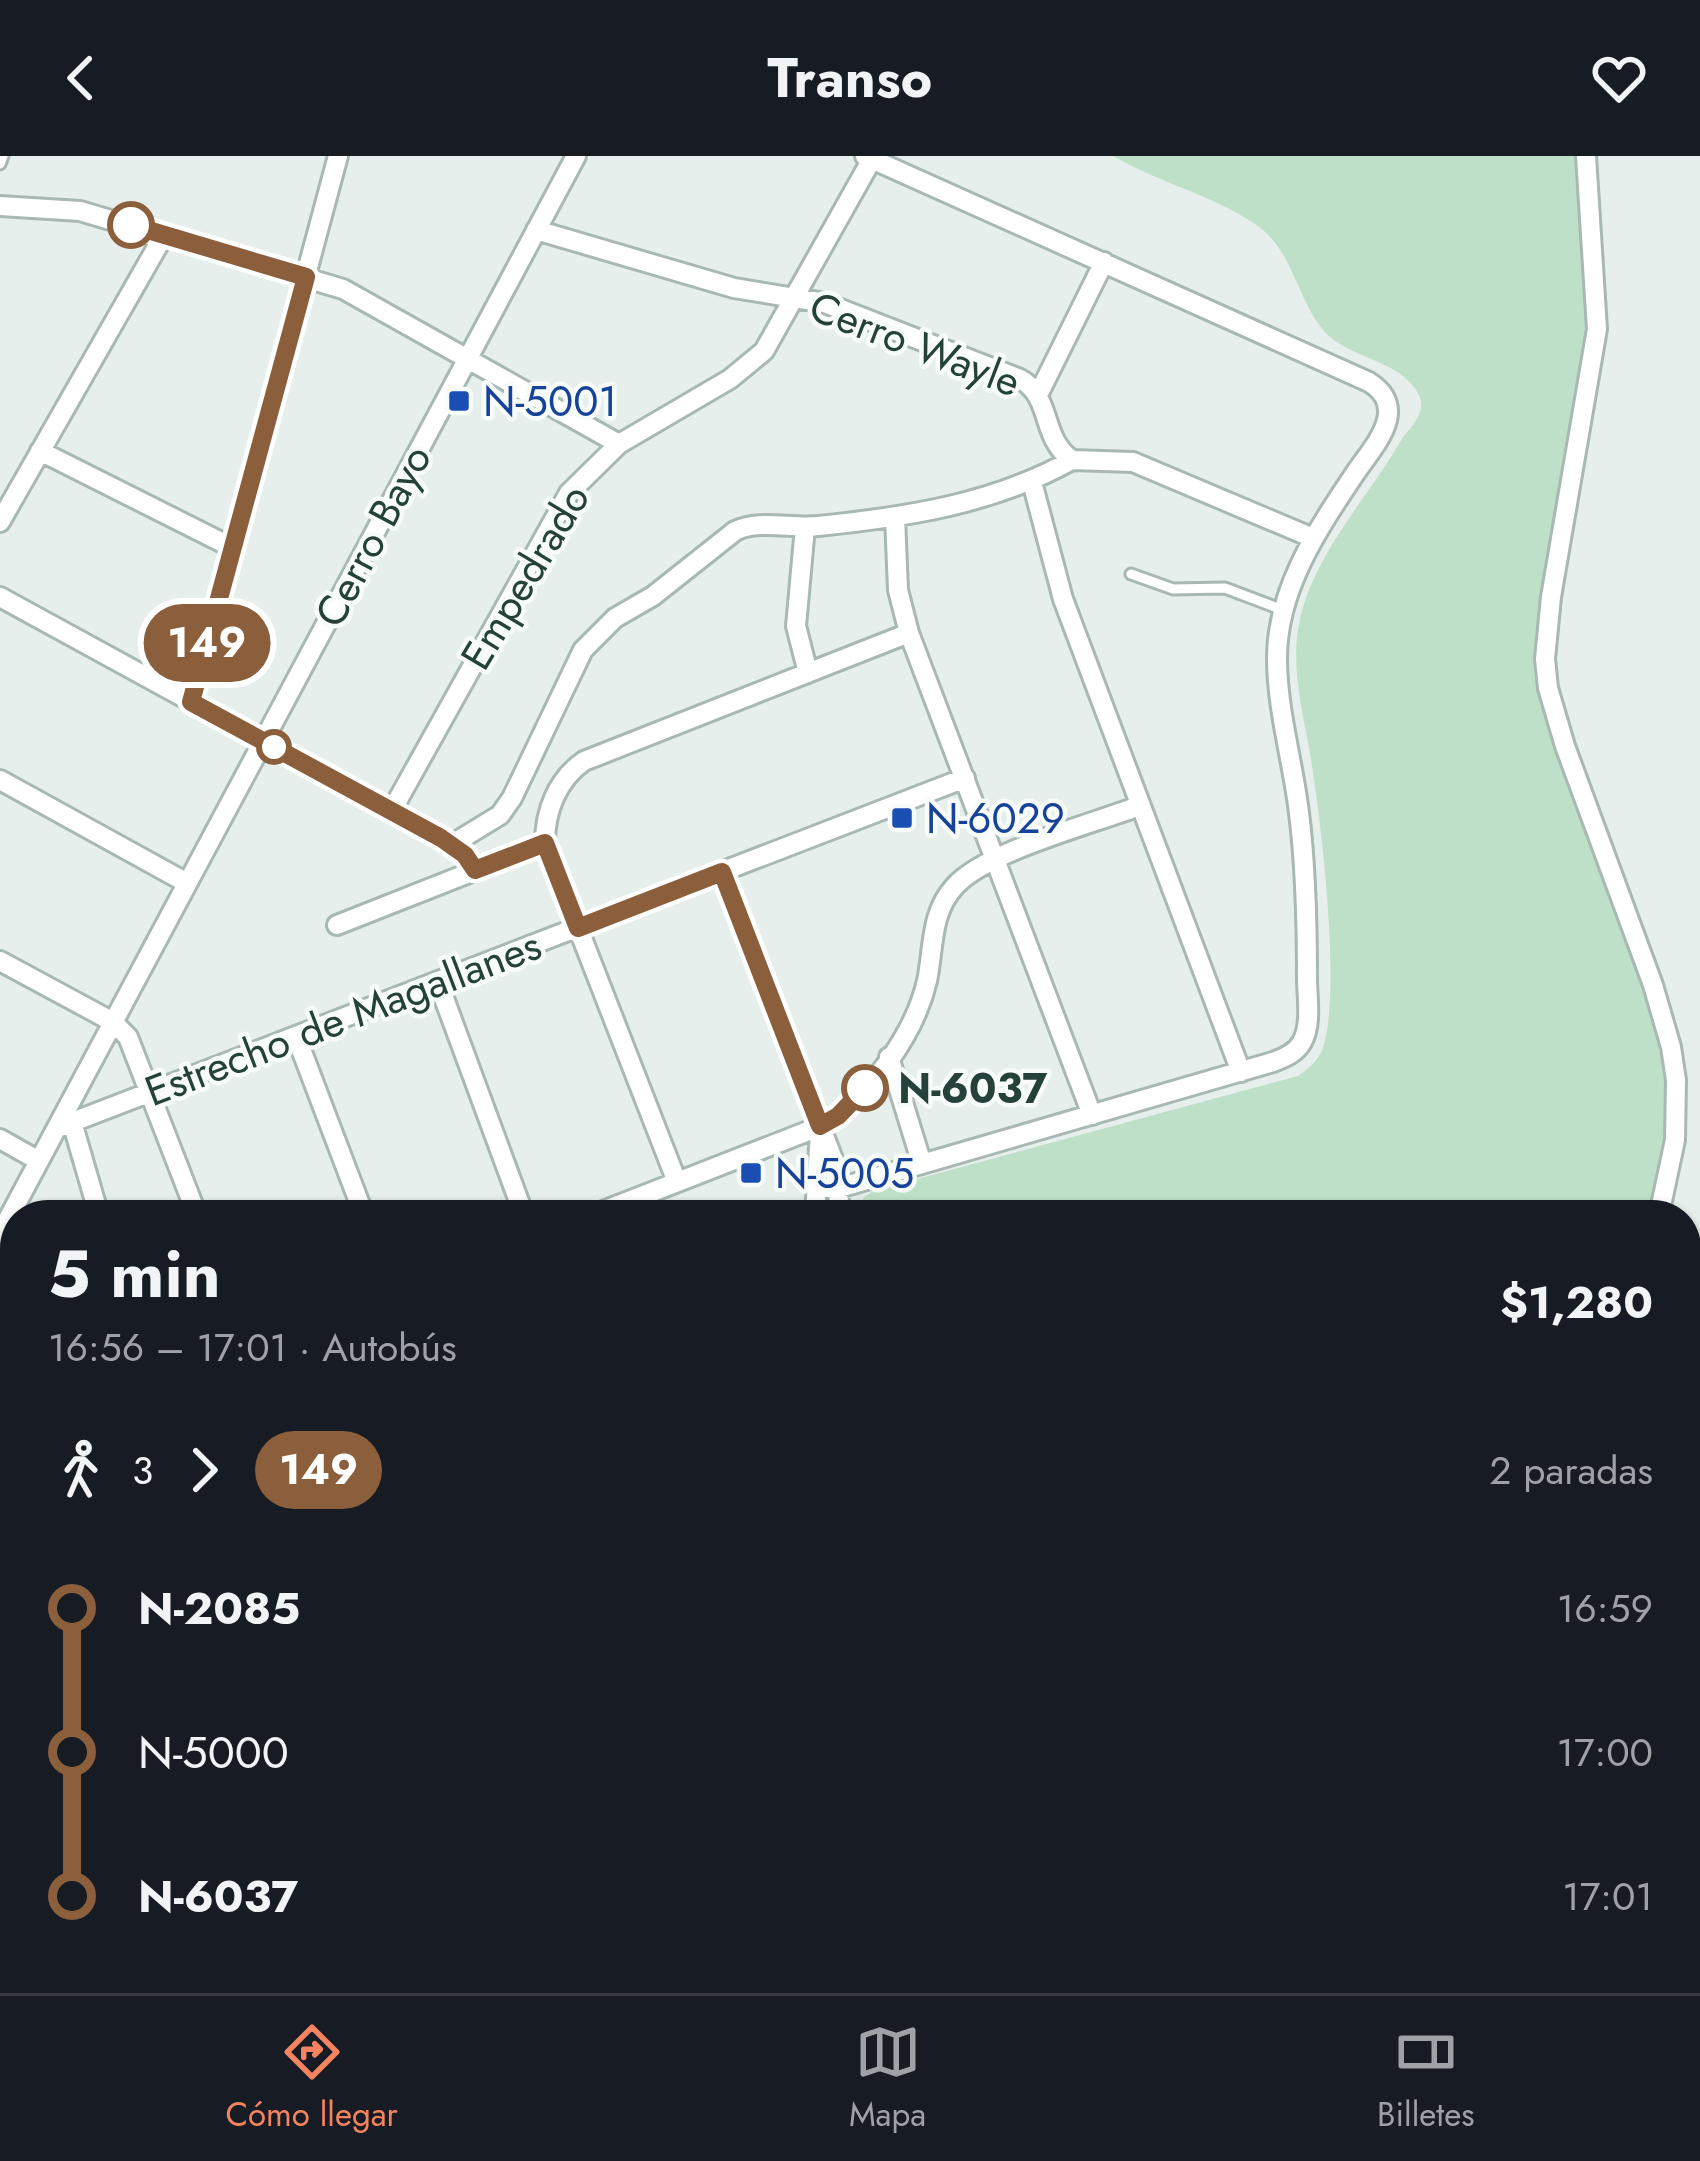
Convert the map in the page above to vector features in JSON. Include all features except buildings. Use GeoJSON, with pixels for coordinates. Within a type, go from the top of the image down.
{"type":"FeatureCollection","features":[{"type":"Feature","properties":{"kind":"street"},"geometry":{"type":"LineString","coordinates":[[191,702],[338,156]]}},
{"type":"Feature","properties":{"kind":"street","name":"Cerro Bayo"},"geometry":{"type":"LineString","coordinates":[[18,1200],[64,1125],[113,1022],[576,156]]}},
{"type":"Feature","properties":{"kind":"street"},"geometry":{"type":"LineString","coordinates":[[1586,156],[1597,329],[1551,597],[1545,659],[1565,746],[1672,1047],[1675,1140],[1661,1200]]}},
{"type":"Feature","properties":{"kind":"street"},"geometry":{"type":"LineString","coordinates":[[815,1188],[839,1188],[1241,1072],[1285,1058],[1302,1043],[1307,1021],[1306,884],[1277,674],[1283,610],[1313,538],[1380,435],[1388,404],[1369,382],[869,157]]}},
{"type":"Feature","properties":{"kind":"street","name":"Empedrado"},"geometry":{"type":"LineString","coordinates":[[391,812],[556,512],[587,472],[619,444],[749,366],[764,351],[869,157]]}},
{"type":"Feature","properties":{"kind":"street"},"geometry":{"type":"LineString","coordinates":[[0,206],[80,211],[358,295],[619,444]]}},
{"type":"Feature","properties":{"kind":"street","name":"Cerro Wayle"},"geometry":{"type":"LineString","coordinates":[[536,230],[734,288],[825,303],[1020,379],[1039,393],[1053,442],[1072,460]]}},
{"type":"Feature","properties":{"kind":"street"},"geometry":{"type":"LineString","coordinates":[[0,522],[164,235]]}},
{"type":"Feature","properties":{"kind":"street"},"geometry":{"type":"LineString","coordinates":[[1039,393],[1104,262]]}},
{"type":"Feature","properties":{"kind":"street"},"geometry":{"type":"LineString","coordinates":[[40,451],[233,548]]}},
{"type":"Feature","properties":{"kind":"street"},"geometry":{"type":"LineString","coordinates":[[451,845],[500,815],[512,798],[583,650],[596,633],[746,526],[805,527],[955,506],[1032,482],[1072,460],[1132,462],[1313,538]]}},
{"type":"Feature","properties":{"kind":"street"},"geometry":{"type":"LineString","coordinates":[[1032,482],[1063,599],[1241,1072]]}},
{"type":"Feature","properties":{"kind":"street"},"geometry":{"type":"LineString","coordinates":[[895,517],[898,590],[909,633],[1092,1115]]}},
{"type":"Feature","properties":{"kind":"street"},"geometry":{"type":"LineString","coordinates":[[805,527],[796,626],[808,673]]}},
{"type":"Feature","properties":{"kind":"street"},"geometry":{"type":"LineString","coordinates":[[0,597],[451,845],[475,870]]}},
{"type":"Feature","properties":{"kind":"street"},"geometry":{"type":"LineString","coordinates":[[676,1182],[545,833],[561,784],[584,760],[909,633]]}},
{"type":"Feature","properties":{"kind":"street","name":"Estrecho de Magallanes"},"geometry":{"type":"LineString","coordinates":[[64,1125],[965,778]]}},
{"type":"Feature","properties":{"kind":"street"},"geometry":{"type":"LineString","coordinates":[[0,780],[187,884]]}},
{"type":"Feature","properties":{"kind":"street"},"geometry":{"type":"LineString","coordinates":[[631,1200],[820,1126],[852,1102],[889,1058],[920,1004],[932,937],[945,898],[969,873],[1139,806]]}},
{"type":"Feature","properties":{"kind":"street"},"geometry":{"type":"LineString","coordinates":[[337,925],[475,870],[545,833]]}},
{"type":"Feature","properties":{"kind":"street"},"geometry":{"type":"LineString","coordinates":[[722,872],[820,1126],[840,1200]]}},
{"type":"Feature","properties":{"kind":"street"},"geometry":{"type":"LineString","coordinates":[[0,961],[113,1022],[128,1037],[191,1200]]}},
{"type":"Feature","properties":{"kind":"street"},"geometry":{"type":"LineString","coordinates":[[438,982],[518,1200]]}},
{"type":"Feature","properties":{"kind":"street"},"geometry":{"type":"LineString","coordinates":[[296,1036],[358,1200]]}},
{"type":"Feature","properties":{"kind":"street"},"geometry":{"type":"LineString","coordinates":[[889,1058],[922,1164]]}},
{"type":"Feature","properties":{"kind":"street"},"geometry":{"type":"LineString","coordinates":[[64,1125],[93,1200]]}},
{"type":"Feature","properties":{"kind":"street"},"geometry":{"type":"LineString","coordinates":[[815,1200],[820,1126]]}},
{"type":"Feature","properties":{"kind":"street"},"geometry":{"type":"LineString","coordinates":[[0,1139],[39,1161]]}},
{"type":"Feature","properties":{"kind":"lane"},"geometry":{"type":"LineString","coordinates":[[1131,574],[1173,589],[1225,588],[1283,610]]}},
{"type":"Feature","properties":{"kind":"green space"},"geometry":{"type":"Polygon","coordinates":[[[1113,156],[1586,156],[1597,303],[1545,659],[1676,1080],[1661,1200],[863,1200],[873,1191],[1298,1076],[1322,1050],[1330,989],[1328,902],[1297,674],[1298,630],[1314,578],[1416,421],[1420,397],[1396,371],[1346,348],[1324,331],[1268,234],[1222,205],[1113,156]]]}},
{"type":"Feature","properties":{"kind":"bus line","name":"149"},"geometry":{"type":"LineString","coordinates":[[131,225],[306,277],[191,702],[441,838],[465,855],[475,870],[545,843],[578,928],[722,872],[820,1126],[838,1116],[865,1088]]}},
{"type":"Feature","properties":{"kind":"place","name":"N-5001"},"geometry":{"type":"Point","coordinates":[459,401]}},
{"type":"Feature","properties":{"kind":"place","name":"N-6029"},"geometry":{"type":"Point","coordinates":[902,818]}},
{"type":"Feature","properties":{"kind":"place","name":"N-6037"},"geometry":{"type":"Point","coordinates":[865,1088]}},
{"type":"Feature","properties":{"kind":"place","name":"N-5005"},"geometry":{"type":"Point","coordinates":[751,1173]}}]}
